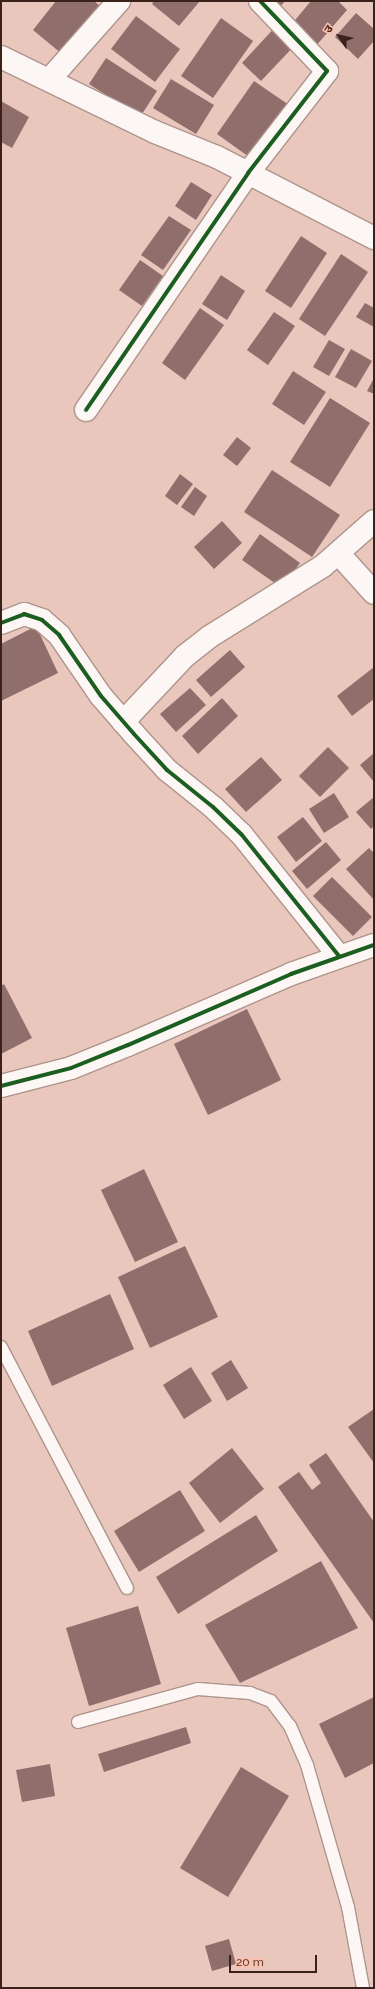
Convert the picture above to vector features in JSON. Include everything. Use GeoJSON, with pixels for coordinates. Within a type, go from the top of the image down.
{"type":"FeatureCollection","features":[{"type":"Feature","properties":{"kind":"street"},"geometry":{"type":"LineString","coordinates":[[49,80],[119,1]]}},
{"type":"Feature","properties":{"kind":"street"},"geometry":{"type":"LineString","coordinates":[[86,410],[248,173],[327,71],[260,1]]}},
{"type":"Feature","properties":{"kind":"street"},"geometry":{"type":"LineString","coordinates":[[1,57],[248,173],[374,238]]}},
{"type":"Feature","properties":{"kind":"street"},"geometry":{"type":"LineString","coordinates":[[123,722],[185,656],[209,637],[340,554],[374,521]]}},
{"type":"Feature","properties":{"kind":"street"},"geometry":{"type":"LineString","coordinates":[[340,554],[374,593]]}},
{"type":"Feature","properties":{"kind":"street"},"geometry":{"type":"LineString","coordinates":[[1,623],[24,614],[42,620],[59,635],[101,696],[123,722],[166,770],[213,807],[242,835],[339,956]]}},
{"type":"Feature","properties":{"kind":"street"},"geometry":{"type":"LineString","coordinates":[[1,1086],[78,1065],[339,956],[374,945]]}},
{"type":"Feature","properties":{"kind":"lane"},"geometry":{"type":"LineString","coordinates":[[1,1347],[127,1588]]}},
{"type":"Feature","properties":{"kind":"lane"},"geometry":{"type":"LineString","coordinates":[[78,1722],[198,1689],[250,1693],[270,1701],[290,1726],[307,1765],[348,1907],[363,1988]]}},
{"type":"Feature","properties":{"kind":"building"},"geometry":{"type":"Polygon","coordinates":[[[56,1],[94,1],[100,6],[62,54],[33,30],[56,1]]]}},
{"type":"Feature","properties":{"kind":"building"},"geometry":{"type":"Polygon","coordinates":[[[154,1],[200,1],[179,26],[152,4],[154,1]]]}},
{"type":"Feature","properties":{"kind":"building"},"geometry":{"type":"Polygon","coordinates":[[[270,1],[285,1],[279,8],[270,1]]]}},
{"type":"Feature","properties":{"kind":"building"},"geometry":{"type":"Polygon","coordinates":[[[311,1],[338,1],[347,10],[315,47],[291,25],[311,1]]]}},
{"type":"Feature","properties":{"kind":"building"},"geometry":{"type":"Polygon","coordinates":[[[356,13],[374,29],[374,41],[358,59],[335,37],[356,13]]]}},
{"type":"Feature","properties":{"kind":"building"},"geometry":{"type":"Polygon","coordinates":[[[136,16],[180,49],[155,82],[111,49],[136,16]]]}},
{"type":"Feature","properties":{"kind":"building"},"geometry":{"type":"Polygon","coordinates":[[[221,18],[253,41],[213,98],[181,76],[221,18]]]}},
{"type":"Feature","properties":{"kind":"building"},"geometry":{"type":"Polygon","coordinates":[[[278,24],[296,44],[261,81],[242,63],[278,24]]]}},
{"type":"Feature","properties":{"kind":"building"},"geometry":{"type":"Polygon","coordinates":[[[106,58],[157,91],[140,117],[89,84],[106,58]]]}},
{"type":"Feature","properties":{"kind":"building"},"geometry":{"type":"Polygon","coordinates":[[[171,79],[214,105],[196,134],[153,108],[171,79]]]}},
{"type":"Feature","properties":{"kind":"building"},"geometry":{"type":"Polygon","coordinates":[[[254,81],[289,105],[252,159],[217,134],[254,81]]]}},
{"type":"Feature","properties":{"kind":"building"},"geometry":{"type":"Polygon","coordinates":[[[1,101],[29,117],[12,148],[1,142],[1,101]]]}},
{"type":"Feature","properties":{"kind":"building"},"geometry":{"type":"Polygon","coordinates":[[[191,182],[212,195],[196,220],[175,206],[191,182]]]}},
{"type":"Feature","properties":{"kind":"building"},"geometry":{"type":"Polygon","coordinates":[[[169,216],[191,230],[163,270],[141,255],[169,216]]]}},
{"type":"Feature","properties":{"kind":"building"},"geometry":{"type":"Polygon","coordinates":[[[301,236],[327,253],[291,308],[265,291],[301,236]]]}},
{"type":"Feature","properties":{"kind":"building"},"geometry":{"type":"Polygon","coordinates":[[[341,254],[368,272],[325,336],[299,319],[341,254]]]}},
{"type":"Feature","properties":{"kind":"building"},"geometry":{"type":"Polygon","coordinates":[[[140,260],[163,276],[142,306],[119,290],[140,260]]]}},
{"type":"Feature","properties":{"kind":"building"},"geometry":{"type":"Polygon","coordinates":[[[221,275],[245,291],[227,320],[202,304],[221,275]]]}},
{"type":"Feature","properties":{"kind":"building"},"geometry":{"type":"Polygon","coordinates":[[[365,303],[374,308],[374,327],[356,317],[365,303]]]}},
{"type":"Feature","properties":{"kind":"building"},"geometry":{"type":"Polygon","coordinates":[[[200,308],[224,325],[185,380],[162,363],[200,308]]]}},
{"type":"Feature","properties":{"kind":"building"},"geometry":{"type":"Polygon","coordinates":[[[274,312],[295,326],[268,365],[247,350],[274,312]]]}},
{"type":"Feature","properties":{"kind":"building"},"geometry":{"type":"Polygon","coordinates":[[[329,340],[345,349],[329,376],[313,367],[329,340]]]}},
{"type":"Feature","properties":{"kind":"building"},"geometry":{"type":"Polygon","coordinates":[[[351,349],[372,361],[356,388],[335,377],[351,349]]]}},
{"type":"Feature","properties":{"kind":"building"},"geometry":{"type":"Polygon","coordinates":[[[293,371],[326,392],[304,425],[272,404],[293,371]]]}},
{"type":"Feature","properties":{"kind":"building"},"geometry":{"type":"Polygon","coordinates":[[[374,378],[374,394],[367,391],[374,378]]]}},
{"type":"Feature","properties":{"kind":"building"},"geometry":{"type":"Polygon","coordinates":[[[330,398],[370,423],[330,487],[290,462],[330,398]]]}},
{"type":"Feature","properties":{"kind":"building"},"geometry":{"type":"Polygon","coordinates":[[[237,437],[251,448],[237,466],[223,455],[237,437]]]}},
{"type":"Feature","properties":{"kind":"building"},"geometry":{"type":"Polygon","coordinates":[[[272,470],[340,515],[312,557],[244,512],[272,470]]]}},
{"type":"Feature","properties":{"kind":"building"},"geometry":{"type":"Polygon","coordinates":[[[180,474],[193,484],[177,505],[165,496],[180,474]]]}},
{"type":"Feature","properties":{"kind":"building"},"geometry":{"type":"Polygon","coordinates":[[[195,487],[207,496],[194,516],[181,507],[195,487]]]}},
{"type":"Feature","properties":{"kind":"building"},"geometry":{"type":"Polygon","coordinates":[[[222,521],[242,543],[214,569],[194,547],[222,521]]]}},
{"type":"Feature","properties":{"kind":"building"},"geometry":{"type":"Polygon","coordinates":[[[260,534],[300,563],[282,588],[242,560],[260,534]]]}},
{"type":"Feature","properties":{"kind":"building"},"geometry":{"type":"Polygon","coordinates":[[[36,626],[58,673],[1,701],[1,644],[36,626]]]}},
{"type":"Feature","properties":{"kind":"building"},"geometry":{"type":"Polygon","coordinates":[[[230,650],[245,667],[211,697],[196,680],[230,650]]]}},
{"type":"Feature","properties":{"kind":"building"},"geometry":{"type":"Polygon","coordinates":[[[374,667],[374,699],[352,716],[337,696],[374,667]]]}},
{"type":"Feature","properties":{"kind":"building"},"geometry":{"type":"Polygon","coordinates":[[[190,688],[206,705],[176,732],[160,714],[190,688]]]}},
{"type":"Feature","properties":{"kind":"building"},"geometry":{"type":"Polygon","coordinates":[[[222,698],[238,716],[198,754],[182,736],[222,698]]]}},
{"type":"Feature","properties":{"kind":"building"},"geometry":{"type":"Polygon","coordinates":[[[328,747],[349,768],[320,797],[299,776],[328,747]]]}},
{"type":"Feature","properties":{"kind":"building"},"geometry":{"type":"Polygon","coordinates":[[[374,753],[374,782],[360,765],[374,753]]]}},
{"type":"Feature","properties":{"kind":"building"},"geometry":{"type":"Polygon","coordinates":[[[261,757],[282,780],[246,812],[225,789],[261,757]]]}},
{"type":"Feature","properties":{"kind":"building"},"geometry":{"type":"Polygon","coordinates":[[[334,793],[349,817],[324,833],[309,809],[334,793]]]}},
{"type":"Feature","properties":{"kind":"building"},"geometry":{"type":"Polygon","coordinates":[[[374,797],[374,826],[371,829],[356,812],[374,797]]]}},
{"type":"Feature","properties":{"kind":"building"},"geometry":{"type":"Polygon","coordinates":[[[303,817],[322,841],[296,862],[277,837],[303,817]]]}},
{"type":"Feature","properties":{"kind":"building"},"geometry":{"type":"Polygon","coordinates":[[[326,842],[341,860],[307,889],[292,871],[326,842]]]}},
{"type":"Feature","properties":{"kind":"building"},"geometry":{"type":"Polygon","coordinates":[[[369,848],[374,853],[374,900],[346,869],[369,848]]]}},
{"type":"Feature","properties":{"kind":"building"},"geometry":{"type":"Polygon","coordinates":[[[332,877],[372,917],[353,936],[313,896],[332,877]]]}},
{"type":"Feature","properties":{"kind":"building"},"geometry":{"type":"Polygon","coordinates":[[[4,984],[32,1038],[1,1054],[1,986],[4,984]]]}},
{"type":"Feature","properties":{"kind":"building"},"geometry":{"type":"Polygon","coordinates":[[[247,1009],[281,1080],[208,1115],[174,1044],[247,1009]]]}},
{"type":"Feature","properties":{"kind":"building"},"geometry":{"type":"Polygon","coordinates":[[[144,1169],[178,1242],[135,1262],[101,1190],[144,1169]]]}},
{"type":"Feature","properties":{"kind":"building"},"geometry":{"type":"Polygon","coordinates":[[[185,1246],[218,1317],[150,1348],[118,1277],[185,1246]]]}},
{"type":"Feature","properties":{"kind":"building"},"geometry":{"type":"Polygon","coordinates":[[[110,1294],[134,1349],[52,1386],[28,1331],[110,1294]]]}},
{"type":"Feature","properties":{"kind":"building"},"geometry":{"type":"Polygon","coordinates":[[[231,1360],[248,1388],[227,1401],[211,1373],[231,1360]]]}},
{"type":"Feature","properties":{"kind":"building"},"geometry":{"type":"Polygon","coordinates":[[[191,1367],[212,1401],[184,1419],[163,1385],[191,1367]]]}},
{"type":"Feature","properties":{"kind":"building"},"geometry":{"type":"Polygon","coordinates":[[[374,1409],[374,1463],[348,1427],[374,1409]]]}},
{"type":"Feature","properties":{"kind":"building"},"geometry":{"type":"Polygon","coordinates":[[[232,1448],[264,1489],[220,1523],[189,1483],[232,1448]]]}},
{"type":"Feature","properties":{"kind":"building"},"geometry":{"type":"Polygon","coordinates":[[[326,1453],[374,1522],[374,1623],[278,1487],[299,1472],[312,1490],[321,1483],[309,1465],[326,1453]]]}},
{"type":"Feature","properties":{"kind":"building"},"geometry":{"type":"Polygon","coordinates":[[[180,1490],[205,1531],[139,1572],[114,1531],[180,1490]]]}},
{"type":"Feature","properties":{"kind":"building"},"geometry":{"type":"Polygon","coordinates":[[[256,1515],[278,1551],[178,1614],[156,1577],[256,1515]]]}},
{"type":"Feature","properties":{"kind":"building"},"geometry":{"type":"Polygon","coordinates":[[[321,1561],[358,1628],[240,1683],[205,1625],[321,1561]]]}},
{"type":"Feature","properties":{"kind":"building"},"geometry":{"type":"Polygon","coordinates":[[[138,1606],[161,1684],[89,1706],[66,1628],[138,1606]]]}},
{"type":"Feature","properties":{"kind":"building"},"geometry":{"type":"Polygon","coordinates":[[[374,1697],[374,1763],[345,1778],[319,1724],[374,1697]]]}},
{"type":"Feature","properties":{"kind":"building"},"geometry":{"type":"Polygon","coordinates":[[[186,1727],[191,1743],[104,1772],[98,1754],[186,1727]]]}},
{"type":"Feature","properties":{"kind":"building"},"geometry":{"type":"Polygon","coordinates":[[[50,1764],[55,1796],[22,1802],[16,1770],[50,1764]]]}},
{"type":"Feature","properties":{"kind":"building"},"geometry":{"type":"Polygon","coordinates":[[[241,1767],[289,1796],[228,1897],[180,1868],[241,1767]]]}},
{"type":"Feature","properties":{"kind":"building"},"geometry":{"type":"Polygon","coordinates":[[[229,1939],[236,1964],[212,1971],[205,1946],[229,1939]]]}},
{"type":"Feature","properties":{"kind":"cycle path"},"geometry":{"type":"LineString","coordinates":[[86,410],[248,173],[327,71],[260,1]]}},
{"type":"Feature","properties":{"kind":"cycle path"},"geometry":{"type":"LineString","coordinates":[[1,623],[24,614],[42,620],[59,635],[101,696],[134,734],[167,770],[213,807],[242,835],[339,956]]}},
{"type":"Feature","properties":{"kind":"cycle path"},"geometry":{"type":"LineString","coordinates":[[1,1086],[71,1068],[128,1045],[291,974],[374,945]]}}]}
